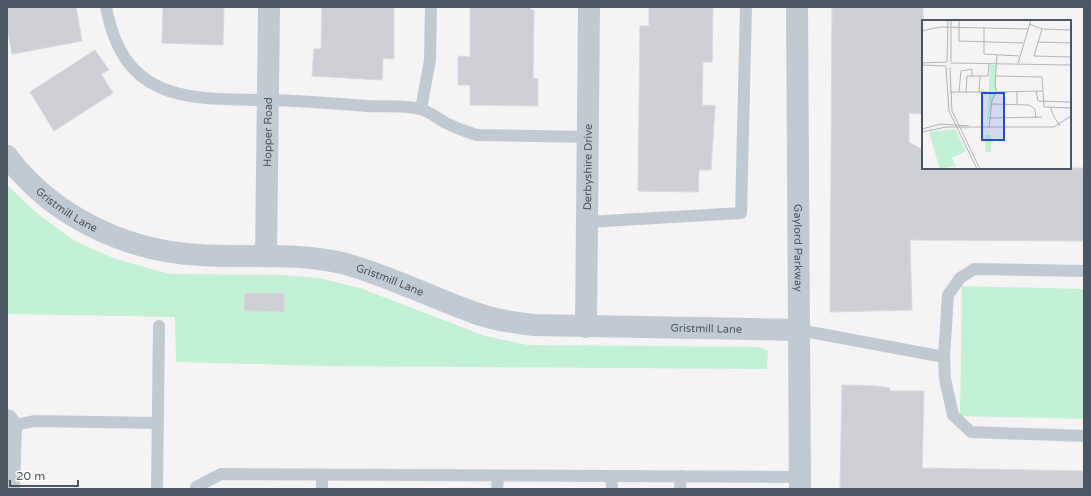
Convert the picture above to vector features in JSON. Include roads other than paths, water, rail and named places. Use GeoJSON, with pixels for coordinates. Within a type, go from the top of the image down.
{"type":"FeatureCollection","features":[{"type":"Feature","properties":{"kind":"street","name":"Hopper Road"},"geometry":{"type":"LineString","coordinates":[[266,256],[269,7]]}},
{"type":"Feature","properties":{"kind":"street","name":"Derbyshire Drive"},"geometry":{"type":"LineString","coordinates":[[586,327],[589,7]]}},
{"type":"Feature","properties":{"kind":"street","name":"Gaylord Parkway"},"geometry":{"type":"LineString","coordinates":[[797,7],[800,483]]}},
{"type":"Feature","properties":{"kind":"street","name":"Gristmill Lane"},"geometry":{"type":"LineString","coordinates":[[7,156],[35,187],[52,201],[82,221],[122,240],[179,254],[313,258],[341,263],[478,314],[534,326],[799,330]]}},
{"type":"Feature","properties":{"kind":"street"},"geometry":{"type":"LineString","coordinates":[[9,423],[9,489]]}},
{"type":"Feature","properties":{"kind":"lane"},"geometry":{"type":"LineString","coordinates":[[106,7],[113,36],[121,51],[132,66],[153,84],[165,90],[190,97],[421,109],[452,126],[477,135],[588,137]]}},
{"type":"Feature","properties":{"kind":"lane"},"geometry":{"type":"LineString","coordinates":[[421,109],[430,60],[431,7]]}},
{"type":"Feature","properties":{"kind":"lane"},"geometry":{"type":"LineString","coordinates":[[587,222],[741,213],[746,7]]}},
{"type":"Feature","properties":{"kind":"lane"},"geometry":{"type":"LineString","coordinates":[[1084,271],[974,269],[969,272],[960,278],[948,295],[944,357],[945,379],[953,415],[971,432],[1084,436]]}},
{"type":"Feature","properties":{"kind":"lane"},"geometry":{"type":"LineString","coordinates":[[157,489],[159,326]]}},
{"type":"Feature","properties":{"kind":"lane"},"geometry":{"type":"LineString","coordinates":[[799,330],[944,357]]}},
{"type":"Feature","properties":{"kind":"lane"},"geometry":{"type":"LineString","coordinates":[[9,423],[34,421],[158,423]]}},
{"type":"Feature","properties":{"kind":"lane"},"geometry":{"type":"LineString","coordinates":[[196,489],[222,474],[681,476],[800,483]]}},
{"type":"Feature","properties":{"kind":"lane"},"geometry":{"type":"LineString","coordinates":[[322,475],[322,489]]}},
{"type":"Feature","properties":{"kind":"lane"},"geometry":{"type":"LineString","coordinates":[[498,476],[498,489]]}},
{"type":"Feature","properties":{"kind":"lane"},"geometry":{"type":"LineString","coordinates":[[611,476],[612,489]]}},
{"type":"Feature","properties":{"kind":"lane"},"geometry":{"type":"LineString","coordinates":[[680,489],[681,476]]}}]}
